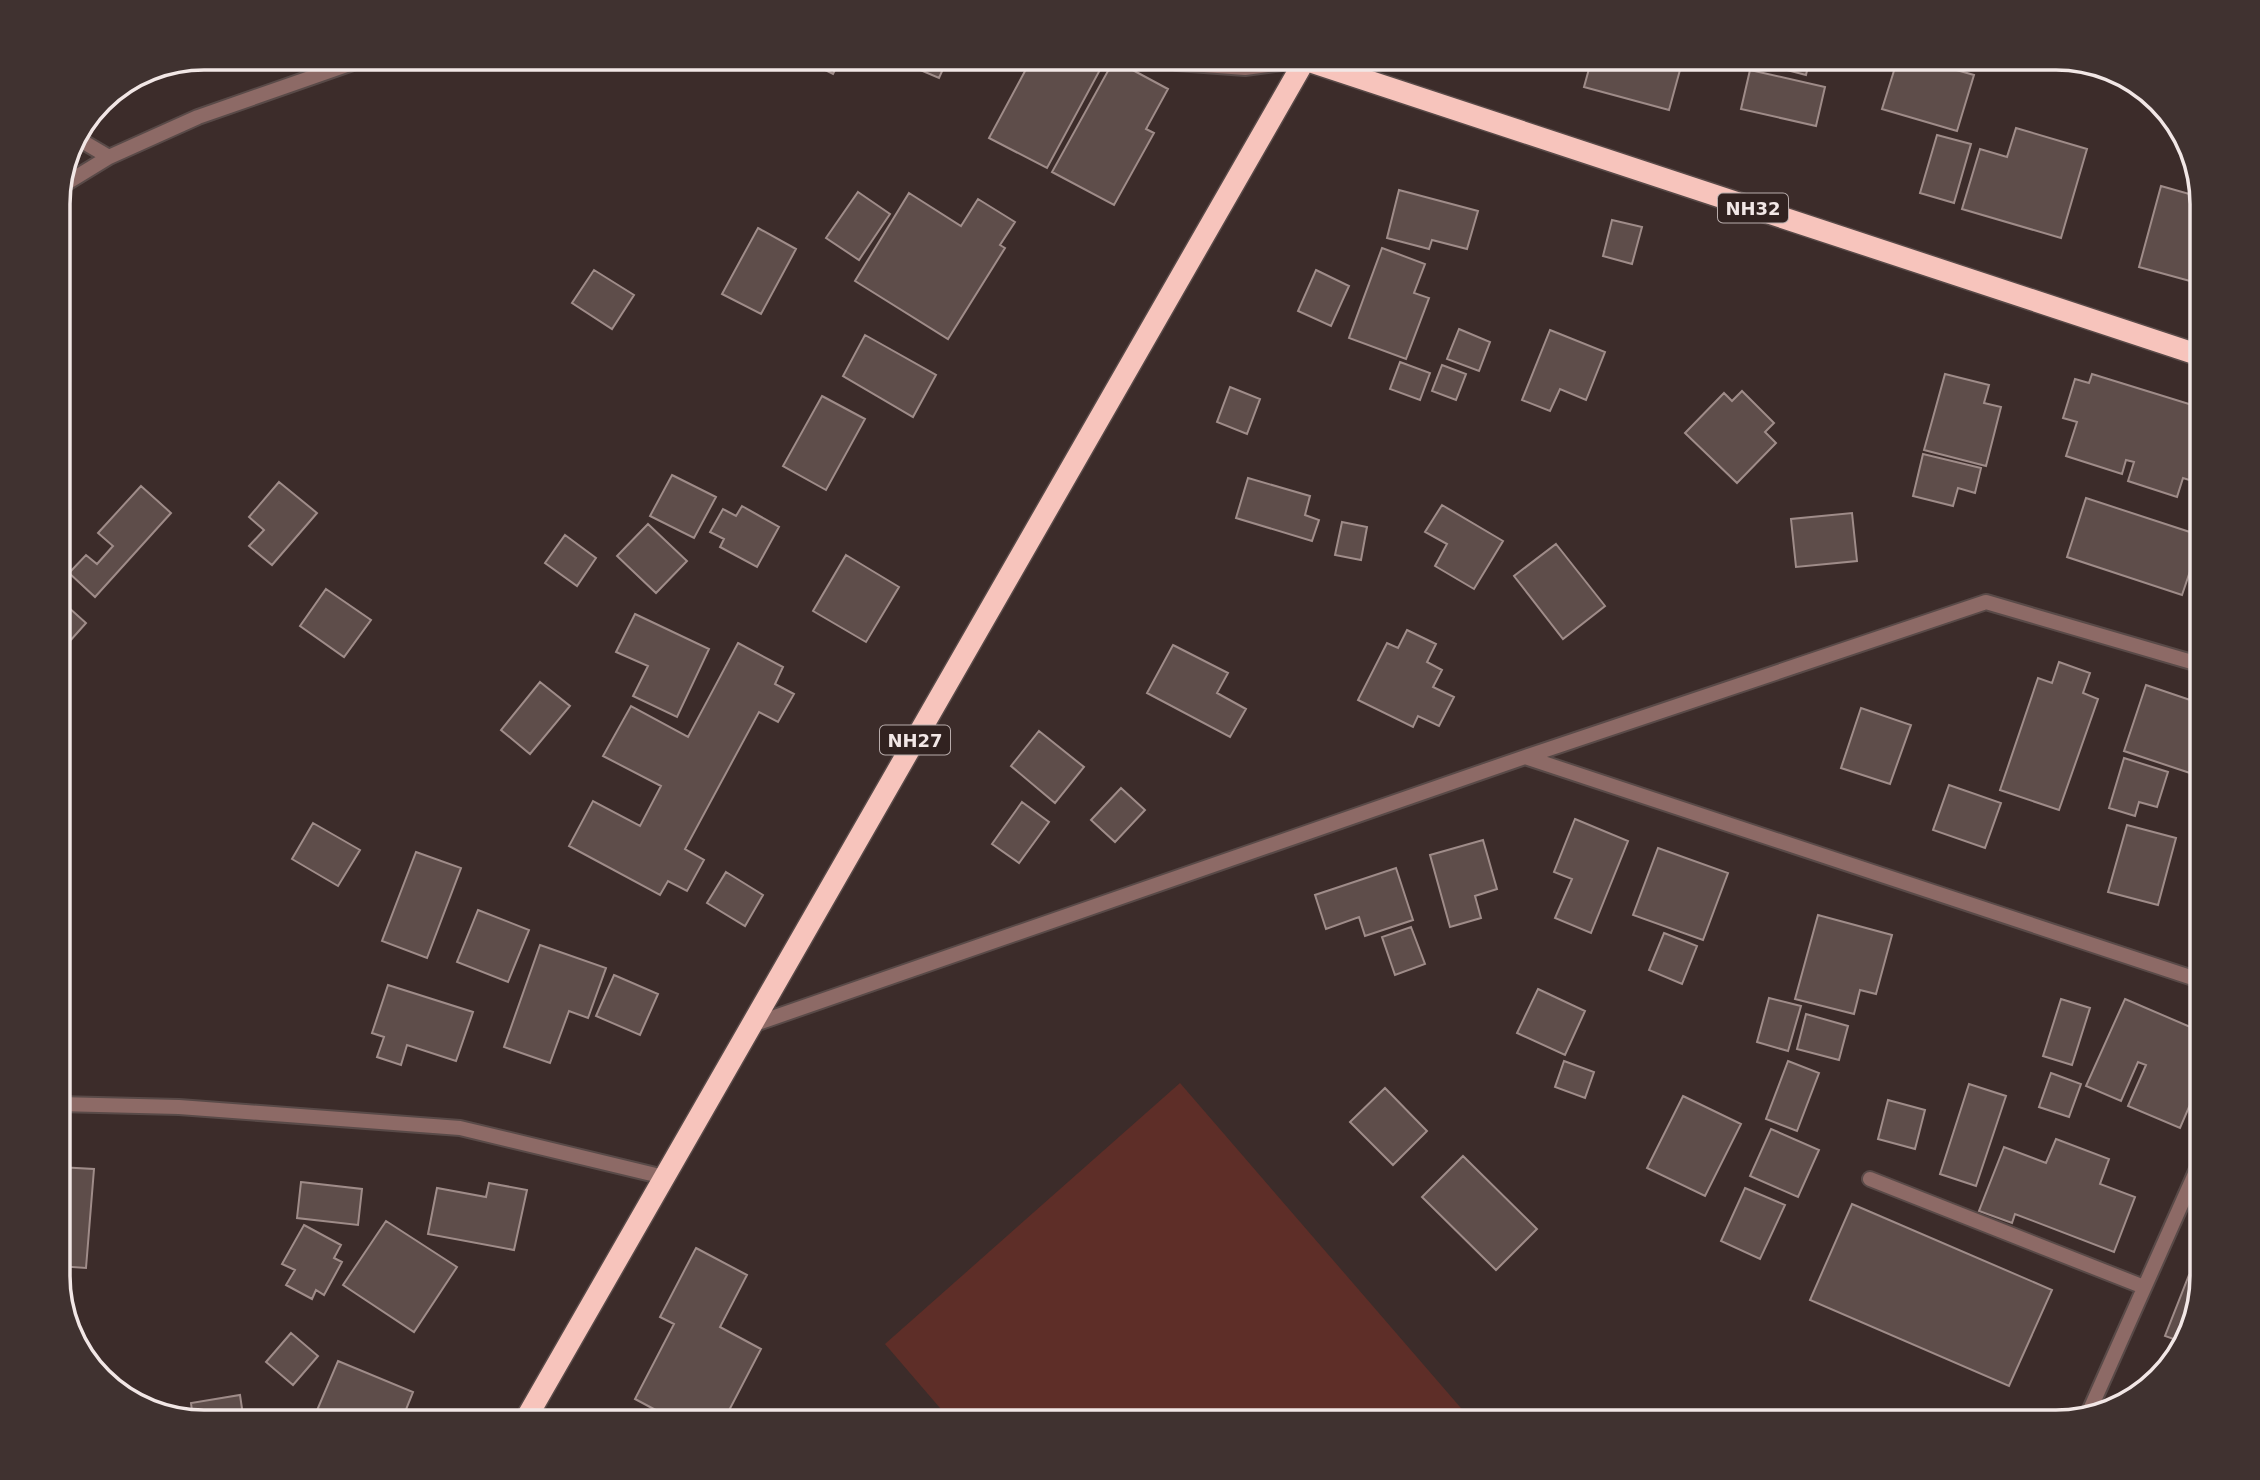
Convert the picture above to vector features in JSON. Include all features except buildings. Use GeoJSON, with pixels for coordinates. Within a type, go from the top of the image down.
{"type":"FeatureCollection","features":[{"type":"Feature","properties":{"kind":"highway","name":"NH27"},"geometry":{"type":"LineString","coordinates":[[531,1410],[1299,70]]}},
{"type":"Feature","properties":{"kind":"highway","name":"NH32"},"geometry":{"type":"LineString","coordinates":[[1338,70],[2190,352]]}},
{"type":"Feature","properties":{"kind":"street"},"geometry":{"type":"LineString","coordinates":[[73,179],[109,157],[198,117],[333,70]]}},
{"type":"Feature","properties":{"kind":"street"},"geometry":{"type":"LineString","coordinates":[[85,143],[109,157]]}},
{"type":"Feature","properties":{"kind":"street"},"geometry":{"type":"LineString","coordinates":[[752,1025],[1525,757],[1986,602],[2190,662]]}},
{"type":"Feature","properties":{"kind":"street"},"geometry":{"type":"LineString","coordinates":[[1525,757],[2190,977]]}},
{"type":"Feature","properties":{"kind":"street"},"geometry":{"type":"LineString","coordinates":[[70,1104],[178,1107],[460,1128],[664,1177]]}},
{"type":"Feature","properties":{"kind":"street"},"geometry":{"type":"LineString","coordinates":[[1870,1179],[2144,1287]]}},
{"type":"Feature","properties":{"kind":"street"},"geometry":{"type":"LineString","coordinates":[[2092,1405],[2190,1185]]}},
{"type":"Feature","properties":{"kind":"shaded area"},"geometry":{"type":"Polygon","coordinates":[[[1180,1083],[1463,1410],[942,1410],[885,1344],[1180,1083]]]}}]}
